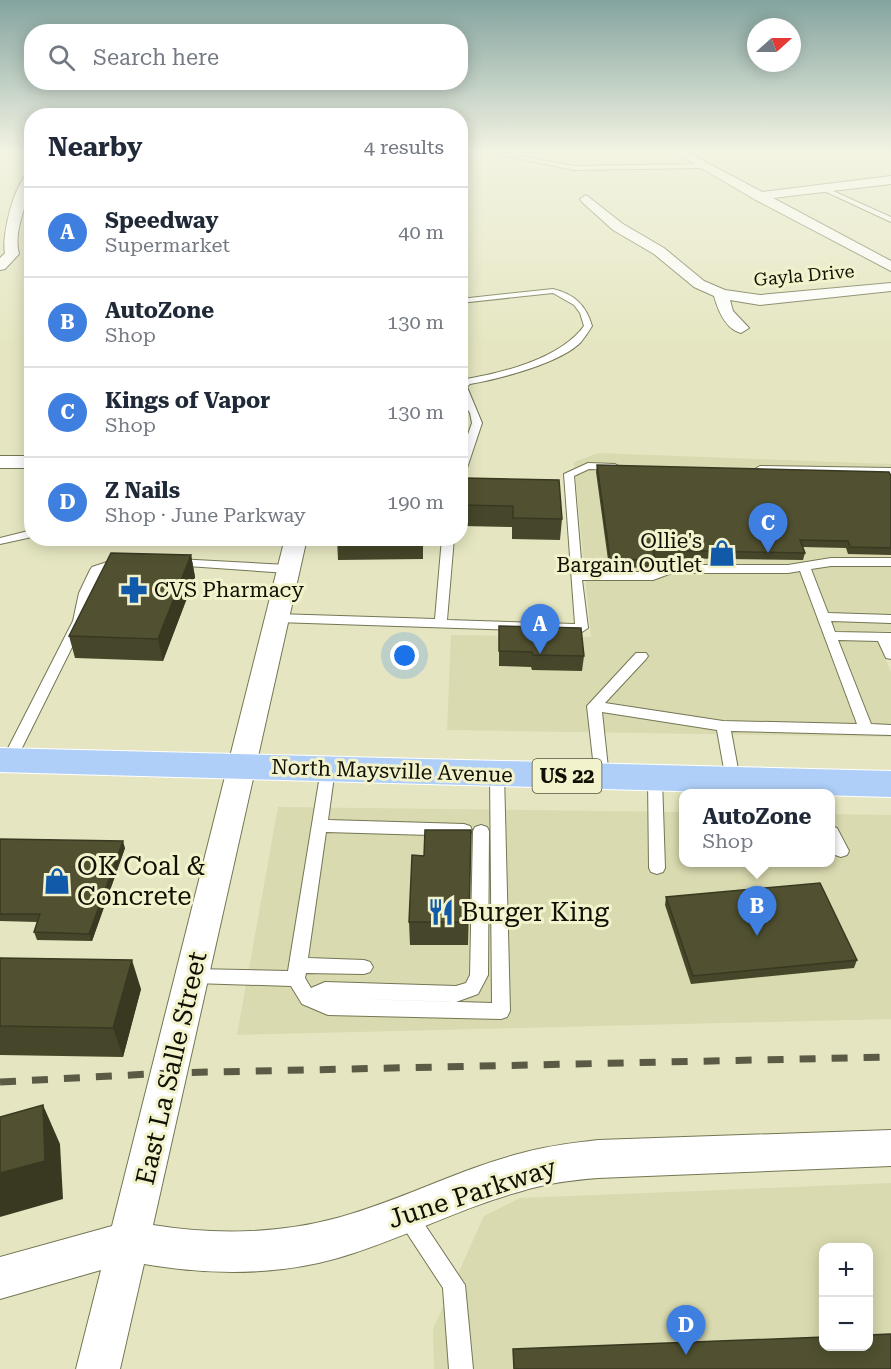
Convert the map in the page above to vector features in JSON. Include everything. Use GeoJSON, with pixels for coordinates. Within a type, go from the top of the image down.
{"type":"FeatureCollection","features":[{"type":"Feature","properties":{"kind":"main road","name":"North Maysville Avenue"},"geometry":{"type":"LineString","coordinates":[[5,760],[733,780],[805,788],[891,784]]}},
{"type":"Feature","properties":{"kind":"street"},"geometry":{"type":"LineString","coordinates":[[0,266],[17,254],[9,241],[13,216]]}},
{"type":"Feature","properties":{"kind":"street","name":"Gayla Drive"},"geometry":{"type":"LineString","coordinates":[[605,216],[618,227],[659,251],[699,284],[721,294],[760,300],[891,287]]}},
{"type":"Feature","properties":{"kind":"street"},"geometry":{"type":"LineString","coordinates":[[795,216],[891,267]]}},
{"type":"Feature","properties":{"kind":"street"},"geometry":{"type":"LineString","coordinates":[[721,294],[726,312],[741,328]]}},
{"type":"Feature","properties":{"kind":"street"},"geometry":{"type":"LineString","coordinates":[[0,462],[24,462]]}},
{"type":"Feature","properties":{"kind":"street","name":"East La Salle Street"},"geometry":{"type":"LineString","coordinates":[[98,1369],[294,546]]}},
{"type":"Feature","properties":{"kind":"street","name":"June Parkway"},"geometry":{"type":"LineString","coordinates":[[130,1241],[187,1251],[281,1250],[338,1239],[405,1212],[520,1172],[558,1163],[891,1148]]}},
{"type":"Feature","properties":{"kind":"street"},"geometry":{"type":"LineString","coordinates":[[0,1278],[130,1241]]}},
{"type":"Feature","properties":{"kind":"lane"},"geometry":{"type":"LineString","coordinates":[[468,300],[554,291],[563,293],[584,310],[588,326],[577,341],[561,351],[468,382]]}},
{"type":"Feature","properties":{"kind":"lane"},"geometry":{"type":"LineString","coordinates":[[468,400],[477,414],[477,423],[468,450]]}},
{"type":"Feature","properties":{"kind":"lane"},"geometry":{"type":"LineString","coordinates":[[277,618],[582,628],[568,474],[588,466],[632,467]]}},
{"type":"Feature","properties":{"kind":"lane"},"geometry":{"type":"LineString","coordinates":[[750,469],[891,471]]}},
{"type":"Feature","properties":{"kind":"lane"},"geometry":{"type":"LineString","coordinates":[[0,541],[24,535]]}},
{"type":"Feature","properties":{"kind":"lane"},"geometry":{"type":"LineString","coordinates":[[441,622],[447,546]]}},
{"type":"Feature","properties":{"kind":"lane"},"geometry":{"type":"LineString","coordinates":[[5,760],[80,621],[85,593],[96,570],[124,560],[135,561]]}},
{"type":"Feature","properties":{"kind":"lane"},"geometry":{"type":"LineString","coordinates":[[158,562],[288,569]]}},
{"type":"Feature","properties":{"kind":"lane"},"geometry":{"type":"LineString","coordinates":[[576,576],[653,576],[670,569],[788,569],[804,565],[891,562]]}},
{"type":"Feature","properties":{"kind":"lane"},"geometry":{"type":"LineString","coordinates":[[804,565],[822,617],[833,636],[866,729]]}},
{"type":"Feature","properties":{"kind":"lane"},"geometry":{"type":"LineString","coordinates":[[822,617],[891,619]]}},
{"type":"Feature","properties":{"kind":"lane"},"geometry":{"type":"LineString","coordinates":[[833,636],[887,637],[891,655]]}},
{"type":"Feature","properties":{"kind":"lane"},"geometry":{"type":"LineString","coordinates":[[602,777],[594,706],[640,656]]}},
{"type":"Feature","properties":{"kind":"lane"},"geometry":{"type":"LineString","coordinates":[[594,706],[723,726],[891,730]]}},
{"type":"Feature","properties":{"kind":"lane"},"geometry":{"type":"LineString","coordinates":[[723,726],[733,780]]}},
{"type":"Feature","properties":{"kind":"lane"},"geometry":{"type":"LineString","coordinates":[[328,769],[297,972],[308,999],[328,1006],[501,1011],[490,831]]}},
{"type":"Feature","properties":{"kind":"lane"},"geometry":{"type":"LineString","coordinates":[[308,999],[325,990],[456,994],[472,989],[479,975],[490,831],[497,774]]}},
{"type":"Feature","properties":{"kind":"lane"},"geometry":{"type":"LineString","coordinates":[[654,779],[657,868]]}},
{"type":"Feature","properties":{"kind":"lane"},"geometry":{"type":"LineString","coordinates":[[319,826],[490,831]]}},
{"type":"Feature","properties":{"kind":"lane"},"geometry":{"type":"LineString","coordinates":[[835,839],[841,850]]}},
{"type":"Feature","properties":{"kind":"lane"},"geometry":{"type":"LineString","coordinates":[[193,976],[364,967]]}},
{"type":"Feature","properties":{"kind":"lane"},"geometry":{"type":"LineString","coordinates":[[405,1212],[454,1285],[461,1369]]}},
{"type":"Feature","properties":{"kind":"shaded area"},"geometry":{"type":"Polygon","coordinates":[[[598,453],[891,464],[891,631],[874,631],[891,672],[891,737],[447,730],[451,635],[591,637],[574,462],[598,453]]]}},
{"type":"Feature","properties":{"kind":"shaded area"},"geometry":{"type":"Polygon","coordinates":[[[278,807],[679,812],[679,867],[835,867],[835,814],[891,815],[891,1019],[237,1035],[278,807]]]}},
{"type":"Feature","properties":{"kind":"shaded area"},"geometry":{"type":"Polygon","coordinates":[[[891,1183],[891,1369],[434,1369],[433,1329],[484,1216],[520,1198],[891,1183]]]}},
{"type":"Feature","properties":{"kind":"building"},"geometry":{"type":"Polygon","coordinates":[[[597,465],[889,472],[891,476],[891,548],[850,547],[848,541],[800,540],[805,553],[653,550],[655,560],[610,559],[597,465]]]}},
{"type":"Feature","properties":{"kind":"building"},"geometry":{"type":"Polygon","coordinates":[[[468,478],[559,480],[562,519],[513,518],[513,506],[468,505],[468,478]]]}},
{"type":"Feature","properties":{"kind":"building","name":"CVS Pharmacy"},"geometry":{"type":"Polygon","coordinates":[[[111,553],[191,555],[158,639],[69,636],[111,553]]]}},
{"type":"Feature","properties":{"kind":"building"},"geometry":{"type":"Polygon","coordinates":[[[499,626],[581,628],[584,656],[533,655],[532,652],[499,651],[499,626]]]}},
{"type":"Feature","properties":{"kind":"building","name":"Burger King"},"geometry":{"type":"Polygon","coordinates":[[[425,830],[471,830],[469,922],[409,922],[412,855],[424,856],[425,830]]]}},
{"type":"Feature","properties":{"kind":"building","name":"OK Coal & Concrete"},"geometry":{"type":"Polygon","coordinates":[[[0,839],[123,841],[89,934],[34,932],[40,914],[0,914],[0,839]]]}},
{"type":"Feature","properties":{"kind":"building"},"geometry":{"type":"Polygon","coordinates":[[[820,883],[857,960],[693,976],[666,897],[820,883]]]}},
{"type":"Feature","properties":{"kind":"building"},"geometry":{"type":"Polygon","coordinates":[[[0,958],[132,960],[113,1028],[0,1026],[0,958]]]}},
{"type":"Feature","properties":{"kind":"building"},"geometry":{"type":"Polygon","coordinates":[[[43,1105],[45,1161],[0,1173],[0,1117],[43,1105]]]}},
{"type":"Feature","properties":{"kind":"building"},"geometry":{"type":"Polygon","coordinates":[[[891,1334],[891,1369],[514,1369],[513,1349],[819,1337],[819,1351],[873,1351],[873,1335],[891,1334]]]}},
{"type":"Feature","properties":{"kind":"railway"},"geometry":{"type":"LineString","coordinates":[[0,1082],[168,1073],[891,1057]]}},
{"type":"Feature","properties":{"kind":"place","name":"Ollie's Bargain Outlet"},"geometry":{"type":"Point","coordinates":[722,553]}},
{"type":"Feature","properties":{"kind":"place","name":"Kings of Vapor"},"geometry":{"type":"Point","coordinates":[768,553]}},
{"type":"Feature","properties":{"kind":"place","name":"CVS Pharmacy"},"geometry":{"type":"Point","coordinates":[134,590]}},
{"type":"Feature","properties":{"kind":"place","name":"Speedway"},"geometry":{"type":"Point","coordinates":[540,654]}},
{"type":"Feature","properties":{"kind":"place","name":"OK Coal & Concrete"},"geometry":{"type":"Point","coordinates":[57,881]}},
{"type":"Feature","properties":{"kind":"place","name":"Burger King"},"geometry":{"type":"Point","coordinates":[441,912]}},
{"type":"Feature","properties":{"kind":"place","name":"AutoZone"},"geometry":{"type":"Point","coordinates":[757,936]}},
{"type":"Feature","properties":{"kind":"place","name":"Z Nails"},"geometry":{"type":"Point","coordinates":[686,1355]}}]}
